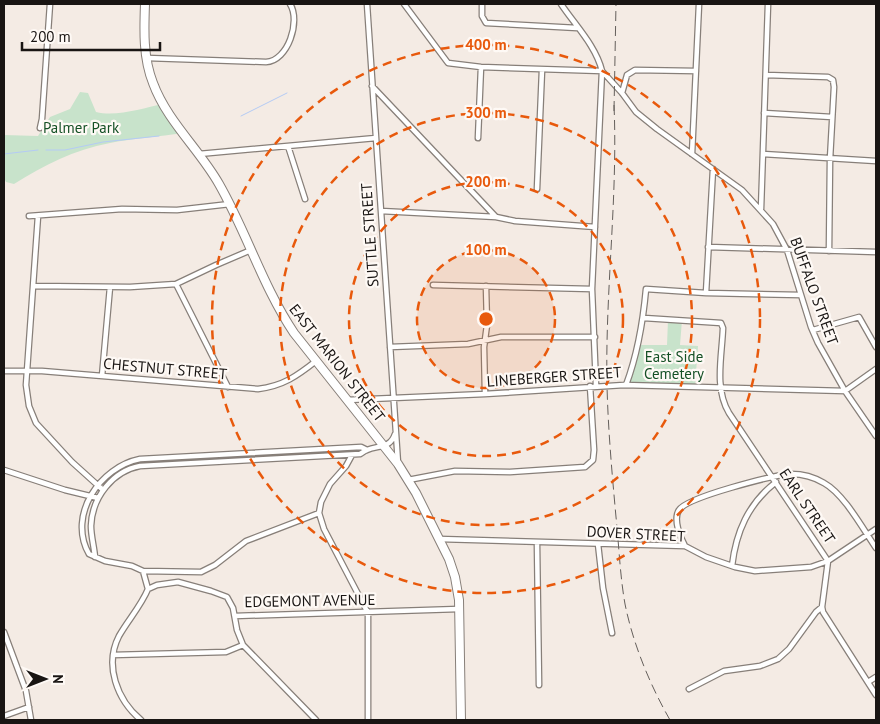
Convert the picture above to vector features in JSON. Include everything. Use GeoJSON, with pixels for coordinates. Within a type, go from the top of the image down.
{"type":"FeatureCollection","features":[{"type":"Feature","properties":{"kind":"main road","name":"EAST MARION STREET"},"geometry":{"type":"LineString","coordinates":[[144,4],[149,71],[159,96],[211,170],[230,204],[278,308],[316,361],[398,464],[440,539],[449,559],[455,577],[459,609],[461,720]]}},
{"type":"Feature","properties":{"kind":"street"},"geometry":{"type":"LineString","coordinates":[[40,128],[50,4]]}},
{"type":"Feature","properties":{"kind":"street"},"geometry":{"type":"LineString","coordinates":[[147,58],[274,61],[285,48],[293,26],[294,13],[290,4]]}},
{"type":"Feature","properties":{"kind":"street","name":"SUTTLE STREET"},"geometry":{"type":"LineString","coordinates":[[367,4],[398,464]]}},
{"type":"Feature","properties":{"kind":"street"},"geometry":{"type":"LineString","coordinates":[[404,4],[448,63],[481,67],[602,72]]}},
{"type":"Feature","properties":{"kind":"street"},"geometry":{"type":"LineString","coordinates":[[482,4],[482,16],[486,23],[577,28]]}},
{"type":"Feature","properties":{"kind":"street"},"geometry":{"type":"LineString","coordinates":[[561,4],[591,47],[601,64],[602,72],[592,288],[596,385]]}},
{"type":"Feature","properties":{"kind":"street"},"geometry":{"type":"LineString","coordinates":[[692,154],[699,4]]}},
{"type":"Feature","properties":{"kind":"street"},"geometry":{"type":"LineString","coordinates":[[760,209],[768,4]]}},
{"type":"Feature","properties":{"kind":"street"},"geometry":{"type":"LineString","coordinates":[[478,138],[481,67]]}},
{"type":"Feature","properties":{"kind":"street"},"geometry":{"type":"LineString","coordinates":[[537,189],[542,70]]}},
{"type":"Feature","properties":{"kind":"street"},"geometry":{"type":"LineString","coordinates":[[622,93],[627,75],[635,70],[696,70]]}},
{"type":"Feature","properties":{"kind":"street","name":"BUFFALO STREET"},"geometry":{"type":"LineString","coordinates":[[602,72],[622,93],[636,112],[742,190],[778,232],[787,250],[812,330],[824,355],[845,391],[876,436]]}},
{"type":"Feature","properties":{"kind":"street"},"geometry":{"type":"LineString","coordinates":[[766,75],[832,78],[834,87],[830,158],[829,250]]}},
{"type":"Feature","properties":{"kind":"street"},"geometry":{"type":"LineString","coordinates":[[372,86],[496,217]]}},
{"type":"Feature","properties":{"kind":"street"},"geometry":{"type":"LineString","coordinates":[[764,113],[832,117]]}},
{"type":"Feature","properties":{"kind":"street"},"geometry":{"type":"LineString","coordinates":[[199,154],[376,138]]}},
{"type":"Feature","properties":{"kind":"street"},"geometry":{"type":"LineString","coordinates":[[288,146],[305,199]]}},
{"type":"Feature","properties":{"kind":"street"},"geometry":{"type":"LineString","coordinates":[[763,154],[876,162]]}},
{"type":"Feature","properties":{"kind":"street"},"geometry":{"type":"LineString","coordinates":[[706,293],[713,169]]}},
{"type":"Feature","properties":{"kind":"street"},"geometry":{"type":"LineString","coordinates":[[29,216],[122,209],[177,210],[230,204]]}},
{"type":"Feature","properties":{"kind":"street"},"geometry":{"type":"LineString","coordinates":[[381,211],[496,217],[515,221],[594,227]]}},
{"type":"Feature","properties":{"kind":"street"},"geometry":{"type":"LineString","coordinates":[[38,216],[27,370],[27,396],[30,410],[36,423],[72,462],[103,490]]}},
{"type":"Feature","properties":{"kind":"street"},"geometry":{"type":"LineString","coordinates":[[708,247],[876,252]]}},
{"type":"Feature","properties":{"kind":"street"},"geometry":{"type":"LineString","coordinates":[[33,286],[110,287],[176,284],[252,250]]}},
{"type":"Feature","properties":{"kind":"street"},"geometry":{"type":"LineString","coordinates":[[176,284],[228,387]]}},
{"type":"Feature","properties":{"kind":"street"},"geometry":{"type":"LineString","coordinates":[[433,285],[592,288]]}},
{"type":"Feature","properties":{"kind":"street"},"geometry":{"type":"LineString","coordinates":[[485,394],[486,286]]}},
{"type":"Feature","properties":{"kind":"street"},"geometry":{"type":"LineString","coordinates":[[102,376],[110,287]]}},
{"type":"Feature","properties":{"kind":"street"},"geometry":{"type":"LineString","coordinates":[[626,385],[636,359],[644,318],[646,289],[706,293],[801,295]]}},
{"type":"Feature","properties":{"kind":"street"},"geometry":{"type":"LineString","coordinates":[[812,330],[859,317],[876,347]]}},
{"type":"Feature","properties":{"kind":"street"},"geometry":{"type":"LineString","coordinates":[[644,318],[721,323],[723,328],[720,387]]}},
{"type":"Feature","properties":{"kind":"street"},"geometry":{"type":"LineString","coordinates":[[390,347],[468,344],[501,337],[595,337]]}},
{"type":"Feature","properties":{"kind":"street","name":"CHESTNUT STREET"},"geometry":{"type":"LineString","coordinates":[[4,371],[27,370],[258,388],[277,386],[288,381],[316,361]]}},
{"type":"Feature","properties":{"kind":"street"},"geometry":{"type":"LineString","coordinates":[[845,391],[876,369]]}},
{"type":"Feature","properties":{"kind":"street","name":"LINEBERGER STREET"},"geometry":{"type":"LineString","coordinates":[[347,400],[485,394],[596,385],[845,391]]}},
{"type":"Feature","properties":{"kind":"street"},"geometry":{"type":"LineString","coordinates":[[408,480],[455,471],[510,472],[583,468],[589,465],[593,457],[590,386]]}},
{"type":"Feature","properties":{"kind":"street","name":"EARL STREET"},"geometry":{"type":"LineString","coordinates":[[720,387],[725,406],[828,560],[822,607]]}},
{"type":"Feature","properties":{"kind":"street"},"geometry":{"type":"LineString","coordinates":[[95,557],[91,525],[98,498],[115,478],[131,468],[361,454],[367,450],[384,446],[393,439],[396,430]]}},
{"type":"Feature","properties":{"kind":"street"},"geometry":{"type":"LineString","coordinates":[[319,513],[246,541],[215,565],[205,571],[194,573],[143,571],[132,566],[106,562],[89,554],[83,535],[84,520],[90,496],[97,484],[113,470],[129,461],[360,447],[367,450]]}},
{"type":"Feature","properties":{"kind":"street"},"geometry":{"type":"LineString","coordinates":[[264,452],[264,459]]}},
{"type":"Feature","properties":{"kind":"street"},"geometry":{"type":"LineString","coordinates":[[352,455],[324,494],[319,513],[324,530],[368,613],[368,720]]}},
{"type":"Feature","properties":{"kind":"street"},"geometry":{"type":"LineString","coordinates":[[173,457],[174,464]]}},
{"type":"Feature","properties":{"kind":"street"},"geometry":{"type":"LineString","coordinates":[[4,470],[30,480],[98,498]]}},
{"type":"Feature","properties":{"kind":"street"},"geometry":{"type":"LineString","coordinates":[[685,546],[679,533],[677,518],[678,510],[685,504],[702,496],[773,477],[796,474],[809,476],[825,483],[840,496],[876,548]]}},
{"type":"Feature","properties":{"kind":"street"},"geometry":{"type":"LineString","coordinates":[[732,566],[738,534],[744,518],[762,493],[776,482]]}},
{"type":"Feature","properties":{"kind":"street","name":"DOVER STREET"},"geometry":{"type":"LineString","coordinates":[[440,539],[685,546],[706,557],[732,566],[755,571],[811,567],[828,560],[876,529]]}},
{"type":"Feature","properties":{"kind":"street"},"geometry":{"type":"LineString","coordinates":[[538,543],[539,685]]}},
{"type":"Feature","properties":{"kind":"street"},"geometry":{"type":"LineString","coordinates":[[598,544],[603,588],[612,633]]}},
{"type":"Feature","properties":{"kind":"street"},"geometry":{"type":"LineString","coordinates":[[141,720],[126,705],[117,687],[113,667],[113,654],[120,634],[148,590],[143,571]]}},
{"type":"Feature","properties":{"kind":"street","name":"EDGEMONT AVENUE"},"geometry":{"type":"LineString","coordinates":[[148,590],[157,586],[178,582],[211,591],[227,597],[235,616],[459,609]]}},
{"type":"Feature","properties":{"kind":"street"},"geometry":{"type":"LineString","coordinates":[[689,689],[724,671],[760,666],[778,660],[822,607],[823,612],[876,695]]}},
{"type":"Feature","properties":{"kind":"street"},"geometry":{"type":"LineString","coordinates":[[235,616],[237,630],[243,645],[316,720]]}},
{"type":"Feature","properties":{"kind":"street"},"geometry":{"type":"LineString","coordinates":[[4,632],[26,691],[31,720]]}},
{"type":"Feature","properties":{"kind":"street"},"geometry":{"type":"LineString","coordinates":[[113,654],[226,652],[243,645]]}},
{"type":"Feature","properties":{"kind":"street"},"geometry":{"type":"LineString","coordinates":[[868,682],[876,677]]}},
{"type":"Feature","properties":{"kind":"street"},"geometry":{"type":"LineString","coordinates":[[4,716],[30,707]]}},
{"type":"Feature","properties":{"kind":"green space","name":"Palmer Park"},"geometry":{"type":"Polygon","coordinates":[[[80,92],[88,93],[96,112],[130,111],[163,104],[183,133],[97,146],[60,159],[14,184],[6,182],[4,178],[4,135],[38,136],[50,117],[70,109],[80,92]]]}},
{"type":"Feature","properties":{"kind":"green space","name":"East Side Cemetery"},"geometry":{"type":"Polygon","coordinates":[[[668,320],[682,320],[680,345],[698,346],[695,386],[626,385],[639,345],[667,345],[668,320]]]}},
{"type":"Feature","properties":{"kind":"waterway"},"geometry":{"type":"LineString","coordinates":[[241,116],[287,93]]}},
{"type":"Feature","properties":{"kind":"waterway"},"geometry":{"type":"LineString","coordinates":[[46,150],[65,150],[103,142],[159,136]]}},
{"type":"Feature","properties":{"kind":"waterway"},"geometry":{"type":"LineString","coordinates":[[4,154],[38,150]]}},
{"type":"Feature","properties":{"kind":"railway"},"geometry":{"type":"LineString","coordinates":[[614,111],[616,4]]}},
{"type":"Feature","properties":{"kind":"railway"},"geometry":{"type":"LineString","coordinates":[[614,105],[615,140],[607,385],[610,451],[621,572],[628,619],[637,649],[670,720]]}}]}
